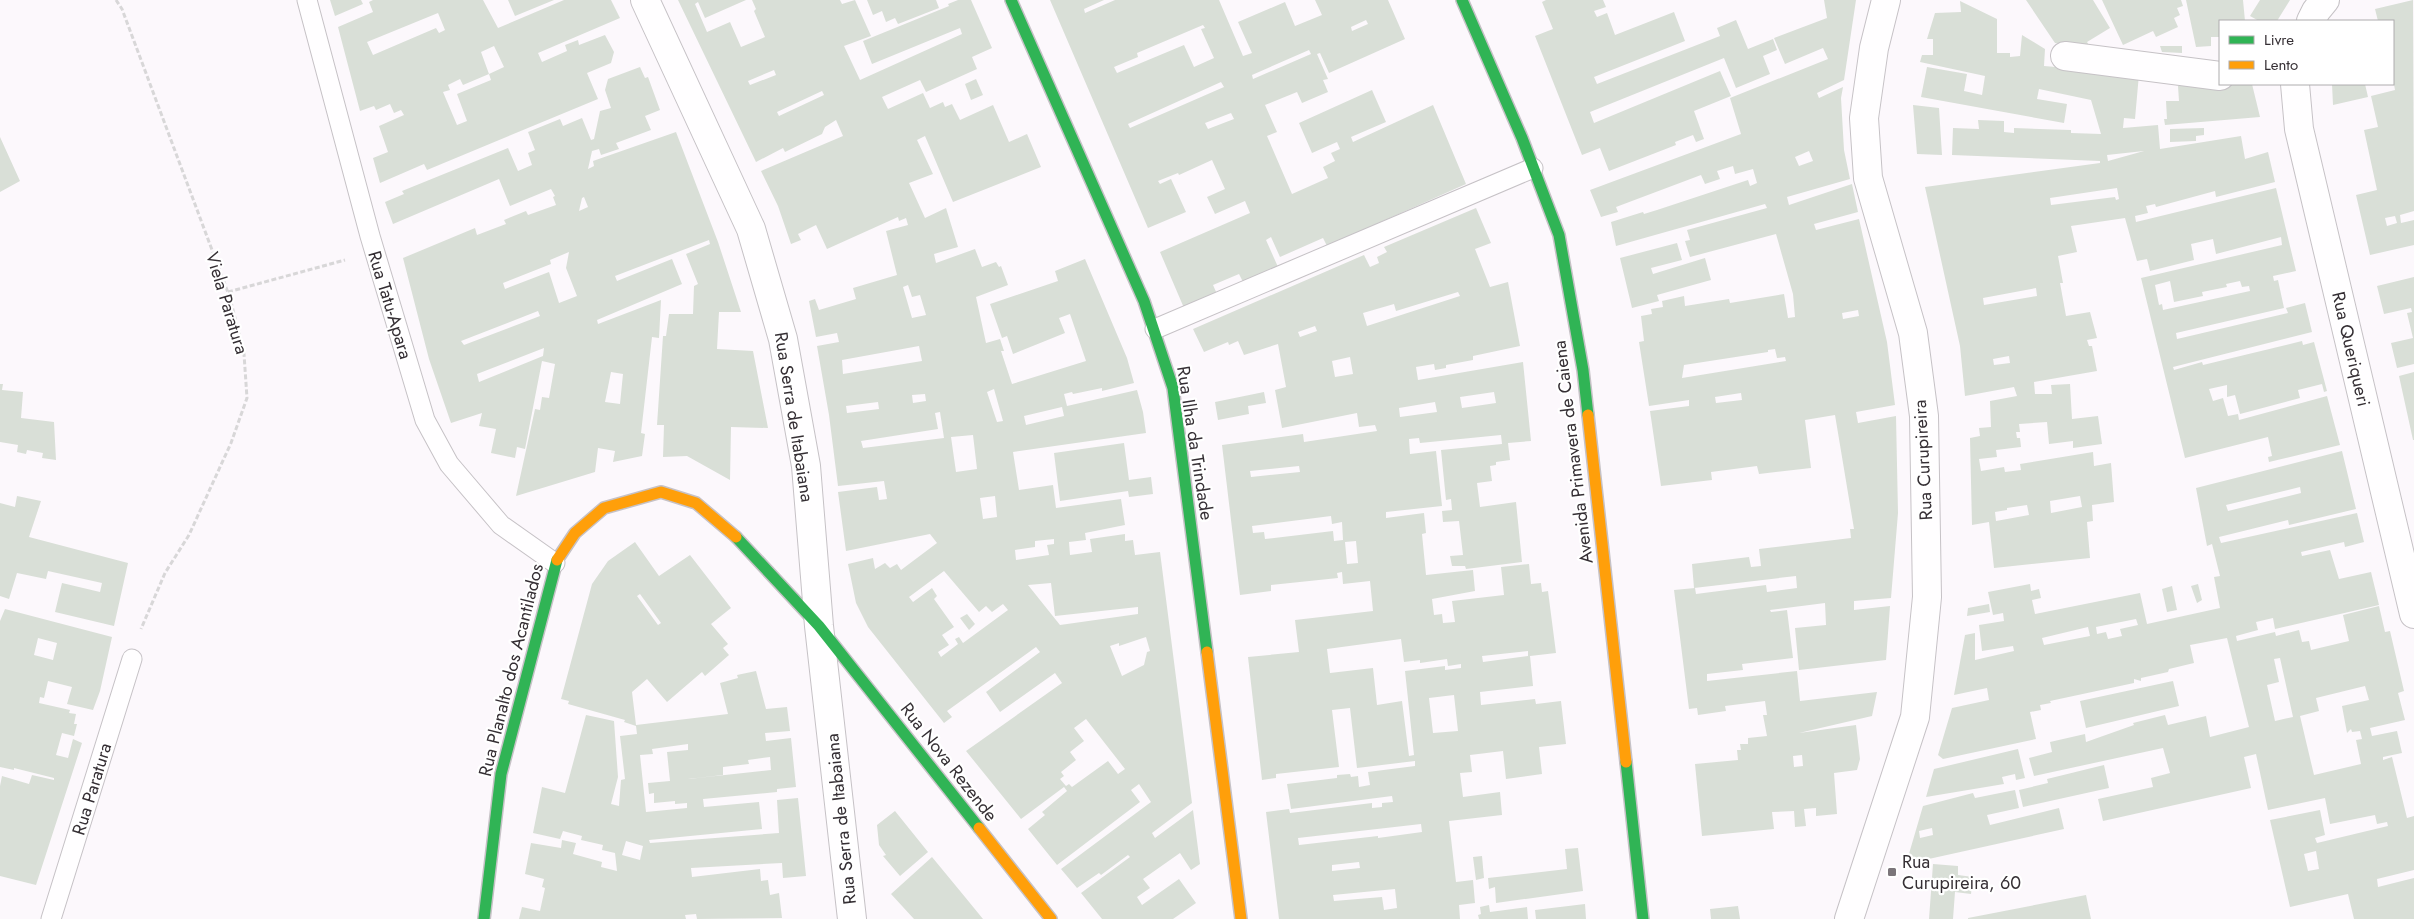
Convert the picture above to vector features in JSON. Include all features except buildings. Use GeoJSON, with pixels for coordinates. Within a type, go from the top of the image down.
{"type":"FeatureCollection","features":[{"type":"Feature","properties":{"kind":"street","name":"Rua Serra de Itabaiana"},"geometry":{"type":"LineString","coordinates":[[645,0],[751,229],[783,339],[806,466],[819,626],[852,919]]}},
{"type":"Feature","properties":{"kind":"street","name":"Rua Ilha da Trindade"},"geometry":{"type":"LineString","coordinates":[[1011,0],[1155,329],[1173,388],[1241,919]]}},
{"type":"Feature","properties":{"kind":"street","name":"Avenida Primavera de Caiena"},"geometry":{"type":"LineString","coordinates":[[1462,0],[1533,168],[1559,235],[1583,370],[1643,919]]}},
{"type":"Feature","properties":{"kind":"street","name":"Rua Curupireira"},"geometry":{"type":"LineString","coordinates":[[1849,919],[1915,717],[1927,598],[1924,416],[1913,333],[1868,178],[1864,118],[1874,48],[1886,0]]}},
{"type":"Feature","properties":{"kind":"street"},"geometry":{"type":"LineString","coordinates":[[2311,20],[2316,10],[2326,0]]}},
{"type":"Feature","properties":{"kind":"street"},"geometry":{"type":"LineString","coordinates":[[2065,56],[2219,76]]}},
{"type":"Feature","properties":{"kind":"street","name":"Rua Queriqueri"},"geometry":{"type":"LineString","coordinates":[[2291,85],[2299,129],[2410,574],[2414,614]]}},
{"type":"Feature","properties":{"kind":"street","name":"Rua Planalto dos Acantilados"},"geometry":{"type":"LineString","coordinates":[[484,919],[501,774],[555,564],[575,533],[604,508],[635,498],[661,492],[696,503],[744,543],[819,626]]}},
{"type":"Feature","properties":{"kind":"street","name":"Rua Nova Rezende"},"geometry":{"type":"LineString","coordinates":[[819,626],[1051,919]]}},
{"type":"Feature","properties":{"kind":"lane","name":"Rua Tatu-Apara"},"geometry":{"type":"LineString","coordinates":[[306,0],[375,252],[425,420],[449,464],[501,525],[555,564]]}},
{"type":"Feature","properties":{"kind":"lane"},"geometry":{"type":"LineString","coordinates":[[1155,329],[1533,168]]}},
{"type":"Feature","properties":{"kind":"lane","name":"Rua Paratura"},"geometry":{"type":"LineString","coordinates":[[52,919],[132,659]]}},
{"type":"Feature","properties":{"kind":"path","name":"Viela Paratura"},"geometry":{"type":"LineString","coordinates":[[116,0],[126,18],[228,292],[244,354],[247,398],[231,443],[189,534],[165,573],[144,618],[132,659]]}},
{"type":"Feature","properties":{"kind":"path"},"geometry":{"type":"LineString","coordinates":[[228,292],[375,252]]}},
{"type":"Feature","properties":{"kind":"traffic: fast"},"geometry":{"type":"LineString","coordinates":[[1011,0],[1144,301],[1173,388],[1207,652]]}},
{"type":"Feature","properties":{"kind":"traffic: fast"},"geometry":{"type":"LineString","coordinates":[[1462,0],[1522,138],[1559,235],[1583,370],[1588,415]]}},
{"type":"Feature","properties":{"kind":"traffic: fast"},"geometry":{"type":"LineString","coordinates":[[736,537],[819,626],[979,828]]}},
{"type":"Feature","properties":{"kind":"traffic: fast"},"geometry":{"type":"LineString","coordinates":[[484,919],[501,774],[557,560]]}},
{"type":"Feature","properties":{"kind":"traffic: fast"},"geometry":{"type":"LineString","coordinates":[[1626,762],[1643,919]]}},
{"type":"Feature","properties":{"kind":"traffic: slow"},"geometry":{"type":"LineString","coordinates":[[1588,415],[1626,762]]}},
{"type":"Feature","properties":{"kind":"traffic: slow"},"geometry":{"type":"LineString","coordinates":[[557,560],[575,533],[604,508],[661,492],[696,503],[736,537]]}},
{"type":"Feature","properties":{"kind":"traffic: slow"},"geometry":{"type":"LineString","coordinates":[[1207,652],[1241,919]]}},
{"type":"Feature","properties":{"kind":"traffic: slow"},"geometry":{"type":"LineString","coordinates":[[979,828],[1051,919]]}},
{"type":"Feature","properties":{"kind":"place","name":"Rua Curupireira, 60"},"geometry":{"type":"Point","coordinates":[1892,872]}}]}
